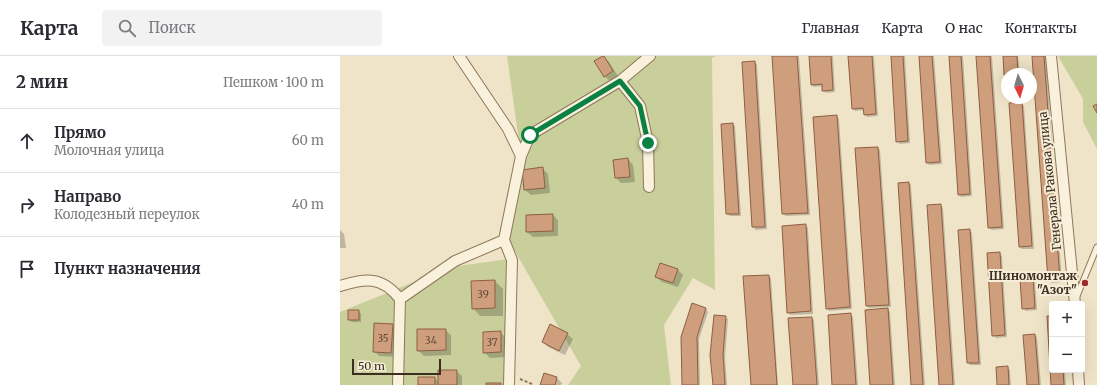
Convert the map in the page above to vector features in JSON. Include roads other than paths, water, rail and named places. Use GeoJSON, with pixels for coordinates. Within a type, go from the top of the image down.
{"type":"FeatureCollection","features":[{"type":"Feature","properties":{"kind":"street"},"geometry":{"type":"LineString","coordinates":[[459,56],[508,129],[521,156]]}},
{"type":"Feature","properties":{"kind":"street"},"geometry":{"type":"LineString","coordinates":[[509,380],[512,260],[504,240],[521,156],[530,135],[620,81],[650,56]]}},
{"type":"Feature","properties":{"kind":"street","name":"Генерала Ракова улица"},"geometry":{"type":"LineString","coordinates":[[1051,56],[1075,301]]}},
{"type":"Feature","properties":{"kind":"street"},"geometry":{"type":"LineString","coordinates":[[620,81],[640,106],[648,143],[649,187]]}},
{"type":"Feature","properties":{"kind":"street"},"geometry":{"type":"LineString","coordinates":[[400,299],[455,261],[504,240]]}},
{"type":"Feature","properties":{"kind":"street"},"geometry":{"type":"LineString","coordinates":[[340,286],[363,280],[374,280],[389,287],[400,299],[398,385]]}},
{"type":"Feature","properties":{"kind":"street"},"geometry":{"type":"LineString","coordinates":[[1078,373],[1079,385]]}},
{"type":"Feature","properties":{"kind":"lane"},"geometry":{"type":"LineString","coordinates":[[1075,301],[1097,247]]}},
{"type":"Feature","properties":{"kind":"place","name":"Шиномонтаж \"Азот\""},"geometry":{"type":"Point","coordinates":[1085,283]}}]}
